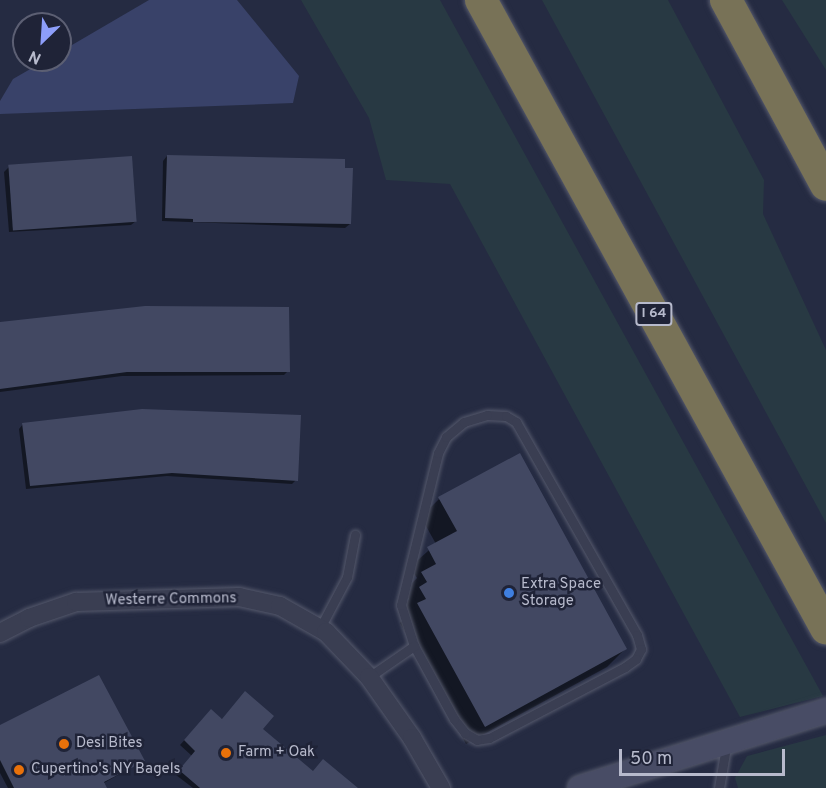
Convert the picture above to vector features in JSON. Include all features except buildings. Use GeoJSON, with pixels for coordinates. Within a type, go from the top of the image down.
{"type":"FeatureCollection","features":[{"type":"Feature","properties":{"kind":"highway","name":"I 64"},"geometry":{"type":"LineString","coordinates":[[482,0],[826,628]]}},
{"type":"Feature","properties":{"kind":"highway"},"geometry":{"type":"LineString","coordinates":[[726,0],[826,185]]}},
{"type":"Feature","properties":{"kind":"main road"},"geometry":{"type":"LineString","coordinates":[[580,788],[826,711]]}},
{"type":"Feature","properties":{"kind":"street","name":"Westerre Commons"},"geometry":{"type":"LineString","coordinates":[[0,633],[29,618],[76,602],[239,597],[280,606],[320,628],[369,677],[412,738],[441,788]]}},
{"type":"Feature","properties":{"kind":"lane"},"geometry":{"type":"LineString","coordinates":[[487,415],[506,416],[516,422],[637,634],[641,649],[636,659],[489,738],[477,740],[465,733],[454,719],[414,646],[401,605],[438,453],[446,437],[464,422],[487,415]]}},
{"type":"Feature","properties":{"kind":"lane"},"geometry":{"type":"LineString","coordinates":[[320,628],[346,577],[355,535]]}},
{"type":"Feature","properties":{"kind":"lane"},"geometry":{"type":"LineString","coordinates":[[369,677],[414,646]]}},
{"type":"Feature","properties":{"kind":"lane"},"geometry":{"type":"LineString","coordinates":[[719,788],[728,742]]}},
{"type":"Feature","properties":{"kind":"shaded area"},"geometry":{"type":"Polygon","coordinates":[[[301,0],[440,0],[823,696],[740,717],[450,184],[386,180],[369,118],[301,0]]]}},
{"type":"Feature","properties":{"kind":"shaded area"},"geometry":{"type":"Polygon","coordinates":[[[542,0],[668,0],[764,180],[763,214],[826,350],[826,523],[542,0]]]}},
{"type":"Feature","properties":{"kind":"shaded area"},"geometry":{"type":"Polygon","coordinates":[[[782,0],[826,0],[826,70],[782,0]]]}},
{"type":"Feature","properties":{"kind":"shaded area"},"geometry":{"type":"Polygon","coordinates":[[[826,735],[826,788],[738,788],[735,778],[747,756],[826,735]]]}},
{"type":"Feature","properties":{"kind":"water"},"geometry":{"type":"Polygon","coordinates":[[[149,0],[237,0],[299,76],[293,103],[0,114],[0,101],[13,79],[25,72],[72,72],[72,45],[149,0]]]}},
{"type":"Feature","properties":{"kind":"place","name":"Extra Space Storage"},"geometry":{"type":"Point","coordinates":[509,593]}},
{"type":"Feature","properties":{"kind":"place","name":"Desi Bites"},"geometry":{"type":"Point","coordinates":[64,744]}},
{"type":"Feature","properties":{"kind":"place","name":"Farm + Oak"},"geometry":{"type":"Point","coordinates":[226,753]}},
{"type":"Feature","properties":{"kind":"place","name":"Cupertino's NY Bagels"},"geometry":{"type":"Point","coordinates":[19,770]}}]}
